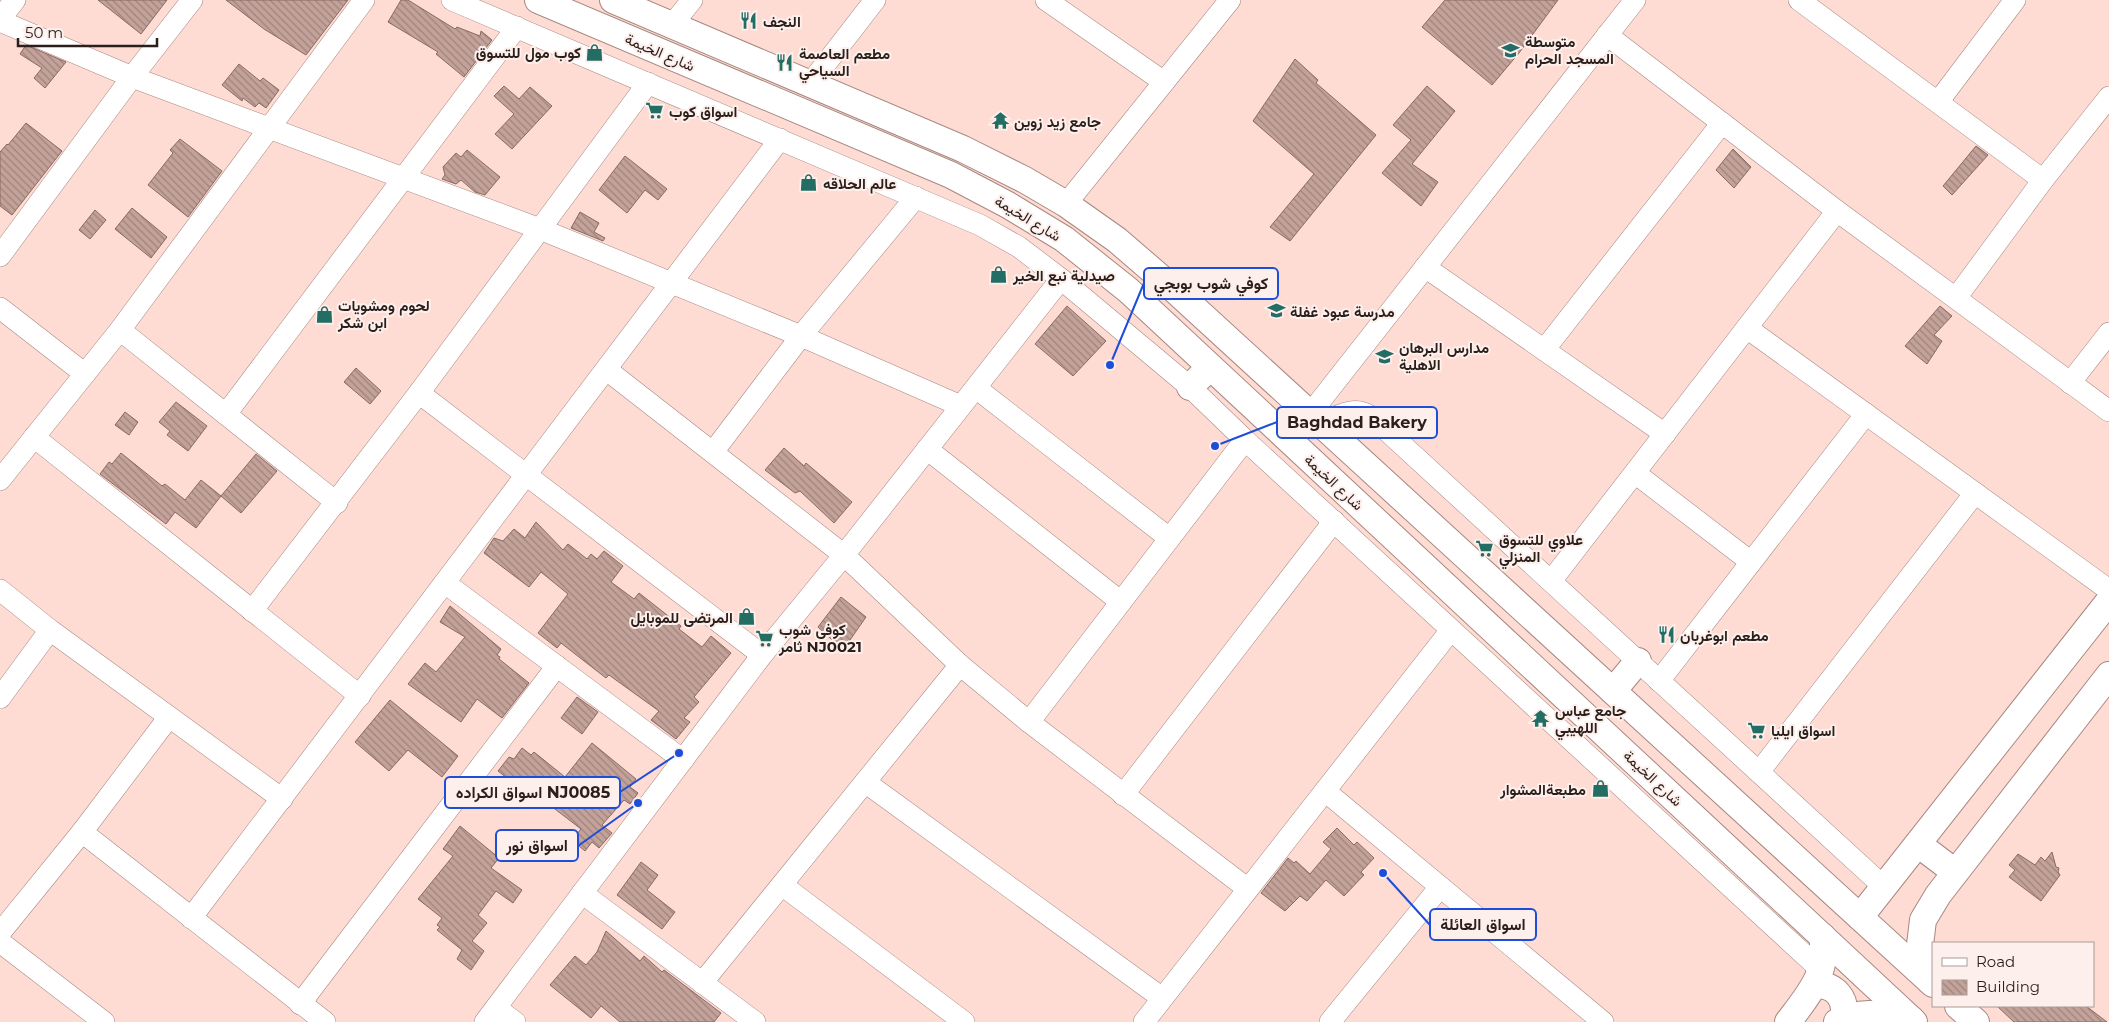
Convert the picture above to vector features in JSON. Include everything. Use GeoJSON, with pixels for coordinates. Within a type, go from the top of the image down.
{"type":"FeatureCollection","features":[{"type":"Feature","properties":{"kind":"street"},"geometry":{"type":"LineString","coordinates":[[15,0],[0,20],[132,77],[540,229],[801,336],[961,406]]}},
{"type":"Feature","properties":{"kind":"street"},"geometry":{"type":"LineString","coordinates":[[0,256],[132,77],[192,0]]}},
{"type":"Feature","properties":{"kind":"street"},"geometry":{"type":"LineString","coordinates":[[0,480],[120,330],[364,0]]}},
{"type":"Feature","properties":{"kind":"street"},"geometry":{"type":"LineString","coordinates":[[452,0],[980,224],[1019,246],[1190,387],[1452,630],[1841,997],[1844,1011],[1840,1020]]}},
{"type":"Feature","properties":{"kind":"street","name":"شارع الخيمة"},"geometry":{"type":"LineString","coordinates":[[538,0],[951,175],[1008,205],[1064,239],[1121,285],[1210,367],[1912,1021]]}},
{"type":"Feature","properties":{"kind":"street","name":"شارع الخيمة"},"geometry":{"type":"LineString","coordinates":[[613,0],[963,149],[1025,180],[1066,204],[1117,240],[1168,284],[1931,982]]}},
{"type":"Feature","properties":{"kind":"street"},"geometry":{"type":"LineString","coordinates":[[672,25],[692,0]]}},
{"type":"Feature","properties":{"kind":"street"},"geometry":{"type":"LineString","coordinates":[[810,84],[875,0]]}},
{"type":"Feature","properties":{"kind":"street"},"geometry":{"type":"LineString","coordinates":[[1046,0],[1164,82]]}},
{"type":"Feature","properties":{"kind":"street"},"geometry":{"type":"LineString","coordinates":[[1066,204],[1230,0]]}},
{"type":"Feature","properties":{"kind":"street"},"geometry":{"type":"LineString","coordinates":[[1315,419],[1425,266],[1634,0]]}},
{"type":"Feature","properties":{"kind":"street"},"geometry":{"type":"LineString","coordinates":[[1800,0],[1823,7],[1938,102],[2043,180]]}},
{"type":"Feature","properties":{"kind":"street"},"geometry":{"type":"LineString","coordinates":[[1938,102],[2015,0]]}},
{"type":"Feature","properties":{"kind":"street"},"geometry":{"type":"LineString","coordinates":[[226,414],[516,27]]}},
{"type":"Feature","properties":{"kind":"street"},"geometry":{"type":"LineString","coordinates":[[1607,35],[1838,211],[2109,411]]}},
{"type":"Feature","properties":{"kind":"street"},"geometry":{"type":"LineString","coordinates":[[252,611],[419,393],[648,83]]}},
{"type":"Feature","properties":{"kind":"street"},"geometry":{"type":"LineString","coordinates":[[1956,298],[2043,180],[2109,97]]}},
{"type":"Feature","properties":{"kind":"street"},"geometry":{"type":"LineString","coordinates":[[1544,350],[1722,123]]}},
{"type":"Feature","properties":{"kind":"street"},"geometry":{"type":"LineString","coordinates":[[191,918],[780,139]]}},
{"type":"Feature","properties":{"kind":"street"},"geometry":{"type":"LineString","coordinates":[[713,452],[801,336],[916,197]]}},
{"type":"Feature","properties":{"kind":"street"},"geometry":{"type":"LineString","coordinates":[[1551,581],[1838,211]]}},
{"type":"Feature","properties":{"kind":"street"},"geometry":{"type":"LineString","coordinates":[[1425,266],[1665,434]]}},
{"type":"Feature","properties":{"kind":"street"},"geometry":{"type":"LineString","coordinates":[[515,1022],[491,1015],[762,654],[844,555],[1061,279]]}},
{"type":"Feature","properties":{"kind":"street"},"geometry":{"type":"LineString","coordinates":[[0,308],[85,374]]}},
{"type":"Feature","properties":{"kind":"street"},"geometry":{"type":"LineString","coordinates":[[1747,328],[2109,590]]}},
{"type":"Feature","properties":{"kind":"street"},"geometry":{"type":"LineString","coordinates":[[120,330],[336,503]]}},
{"type":"Feature","properties":{"kind":"street"},"geometry":{"type":"LineString","coordinates":[[2070,383],[2109,333]]}},
{"type":"Feature","properties":{"kind":"street"},"geometry":{"type":"LineString","coordinates":[[1190,387],[1210,367]]}},
{"type":"Feature","properties":{"kind":"street"},"geometry":{"type":"LineString","coordinates":[[607,370],[844,555],[960,665],[1029,722],[1248,889]]}},
{"type":"Feature","properties":{"kind":"street"},"geometry":{"type":"LineString","coordinates":[[976,388],[1169,538]]}},
{"type":"Feature","properties":{"kind":"street"},"geometry":{"type":"LineString","coordinates":[[419,393],[762,654]]}},
{"type":"Feature","properties":{"kind":"street"},"geometry":{"type":"LineString","coordinates":[[1315,419],[1352,411],[1368,414],[1884,887]]}},
{"type":"Feature","properties":{"kind":"street"},"geometry":{"type":"LineString","coordinates":[[1659,681],[1866,414]]}},
{"type":"Feature","properties":{"kind":"street"},"geometry":{"type":"LineString","coordinates":[[34,437],[360,696]]}},
{"type":"Feature","properties":{"kind":"street"},"geometry":{"type":"LineString","coordinates":[[1029,722],[1245,440]]}},
{"type":"Feature","properties":{"kind":"street"},"geometry":{"type":"LineString","coordinates":[[927,449],[1120,602]]}},
{"type":"Feature","properties":{"kind":"street"},"geometry":{"type":"LineString","coordinates":[[1328,476],[1346,482],[1357,482],[1364,473],[1363,463]]}},
{"type":"Feature","properties":{"kind":"street"},"geometry":{"type":"LineString","coordinates":[[1635,474],[1751,562]]}},
{"type":"Feature","properties":{"kind":"street"},"geometry":{"type":"LineString","coordinates":[[1758,772],[1975,493]]}},
{"type":"Feature","properties":{"kind":"street"},"geometry":{"type":"LineString","coordinates":[[1123,794],[1334,521]]}},
{"type":"Feature","properties":{"kind":"street"},"geometry":{"type":"LineString","coordinates":[[1441,582],[1437,564],[1440,553],[1449,548],[1460,551]]}},
{"type":"Feature","properties":{"kind":"street"},"geometry":{"type":"LineString","coordinates":[[445,583],[683,760]]}},
{"type":"Feature","properties":{"kind":"street"},"geometry":{"type":"LineString","coordinates":[[0,590],[50,630],[282,799]]}},
{"type":"Feature","properties":{"kind":"street"},"geometry":{"type":"LineString","coordinates":[[1860,917],[2109,601]]}},
{"type":"Feature","properties":{"kind":"street"},"geometry":{"type":"LineString","coordinates":[[0,698],[50,630]]}},
{"type":"Feature","properties":{"kind":"street"},"geometry":{"type":"LineString","coordinates":[[1144,1022],[1452,630]]}},
{"type":"Feature","properties":{"kind":"street"},"geometry":{"type":"LineString","coordinates":[[1613,691],[1638,661]]}},
{"type":"Feature","properties":{"kind":"street"},"geometry":{"type":"LineString","coordinates":[[702,983],[960,665]]}},
{"type":"Feature","properties":{"kind":"street"},"geometry":{"type":"LineString","coordinates":[[300,1004],[556,666]]}},
{"type":"Feature","properties":{"kind":"street"},"geometry":{"type":"LineString","coordinates":[[1931,982],[1920,945],[1923,920],[1955,872],[2109,675]]}},
{"type":"Feature","properties":{"kind":"street"},"geometry":{"type":"LineString","coordinates":[[0,933],[82,832],[169,718]]}},
{"type":"Feature","properties":{"kind":"street"},"geometry":{"type":"LineString","coordinates":[[865,782],[1162,998]]}},
{"type":"Feature","properties":{"kind":"street"},"geometry":{"type":"LineString","coordinates":[[1325,791],[1603,1022]]}},
{"type":"Feature","properties":{"kind":"street"},"geometry":{"type":"LineString","coordinates":[[82,832],[325,1022]]}},
{"type":"Feature","properties":{"kind":"street"},"geometry":{"type":"LineString","coordinates":[[1918,844],[1955,872]]}},
{"type":"Feature","properties":{"kind":"street"},"geometry":{"type":"LineString","coordinates":[[782,885],[964,1022]]}},
{"type":"Feature","properties":{"kind":"street"},"geometry":{"type":"LineString","coordinates":[[1330,1022],[1440,887]]}},
{"type":"Feature","properties":{"kind":"street"},"geometry":{"type":"LineString","coordinates":[[582,893],[755,1022]]}},
{"type":"Feature","properties":{"kind":"street"},"geometry":{"type":"LineString","coordinates":[[1788,1022],[1818,977],[1825,951],[1822,936]]}},
{"type":"Feature","properties":{"kind":"street"},"geometry":{"type":"LineString","coordinates":[[0,942],[104,1022]]}},
{"type":"Feature","properties":{"kind":"street"},"geometry":{"type":"LineString","coordinates":[[1959,1007],[1976,1022]]}},
{"type":"Feature","properties":{"kind":"street"},"geometry":{"type":"LineString","coordinates":[[1840,1020],[1861,1013],[1912,1021]]}},
{"type":"Feature","properties":{"kind":"building"},"geometry":{"type":"Polygon","coordinates":[[[98,0],[167,0],[141,34],[98,0]]]}},
{"type":"Feature","properties":{"kind":"building"},"geometry":{"type":"Polygon","coordinates":[[[226,0],[348,0],[306,55],[264,29],[226,0]]]}},
{"type":"Feature","properties":{"kind":"building"},"geometry":{"type":"Polygon","coordinates":[[[401,0],[408,0],[455,29],[457,27],[480,36],[481,31],[492,40],[464,77],[436,54],[438,52],[388,22],[401,0]]]}},
{"type":"Feature","properties":{"kind":"building"},"geometry":{"type":"Polygon","coordinates":[[[1445,0],[1558,0],[1519,53],[1492,85],[1422,27],[1445,0]]]}},
{"type":"Feature","properties":{"kind":"building"},"geometry":{"type":"Polygon","coordinates":[[[26,45],[66,62],[45,88],[34,78],[42,68],[20,54],[26,45]]]}},
{"type":"Feature","properties":{"kind":"building"},"geometry":{"type":"Polygon","coordinates":[[[1295,59],[1318,80],[1316,83],[1376,135],[1290,241],[1270,227],[1314,174],[1253,121],[1295,59]]]}},
{"type":"Feature","properties":{"kind":"building"},"geometry":{"type":"Polygon","coordinates":[[[239,64],[260,81],[263,78],[279,90],[266,108],[259,103],[255,107],[243,98],[242,101],[222,85],[239,64]]]}},
{"type":"Feature","properties":{"kind":"building"},"geometry":{"type":"Polygon","coordinates":[[[504,86],[519,99],[530,87],[552,106],[512,149],[495,134],[514,114],[494,96],[504,86]]]}},
{"type":"Feature","properties":{"kind":"building"},"geometry":{"type":"Polygon","coordinates":[[[1427,86],[1455,111],[1412,164],[1438,182],[1421,206],[1382,173],[1411,140],[1393,125],[1427,86]]]}},
{"type":"Feature","properties":{"kind":"building"},"geometry":{"type":"Polygon","coordinates":[[[26,123],[62,151],[12,215],[0,206],[0,152],[26,123]]]}},
{"type":"Feature","properties":{"kind":"building"},"geometry":{"type":"Polygon","coordinates":[[[180,139],[222,171],[188,217],[148,185],[173,153],[170,150],[180,139]]]}},
{"type":"Feature","properties":{"kind":"building"},"geometry":{"type":"Polygon","coordinates":[[[1976,146],[1988,155],[1952,195],[1943,186],[1976,146]]]}},
{"type":"Feature","properties":{"kind":"building"},"geometry":{"type":"Polygon","coordinates":[[[1733,149],[1751,167],[1734,188],[1716,170],[1733,149]]]}},
{"type":"Feature","properties":{"kind":"building"},"geometry":{"type":"Polygon","coordinates":[[[467,150],[500,177],[485,195],[475,192],[461,180],[456,184],[442,179],[445,175],[443,167],[456,153],[461,157],[467,150]]]}},
{"type":"Feature","properties":{"kind":"building"},"geometry":{"type":"Polygon","coordinates":[[[625,156],[667,189],[658,200],[645,190],[627,213],[599,190],[625,156]]]}},
{"type":"Feature","properties":{"kind":"building"},"geometry":{"type":"Polygon","coordinates":[[[132,208],[167,237],[151,258],[115,229],[132,208]]]}},
{"type":"Feature","properties":{"kind":"building"},"geometry":{"type":"Polygon","coordinates":[[[95,210],[106,220],[90,239],[79,230],[95,210]]]}},
{"type":"Feature","properties":{"kind":"building"},"geometry":{"type":"Polygon","coordinates":[[[580,212],[599,223],[594,232],[605,238],[603,241],[571,228],[580,212]]]}},
{"type":"Feature","properties":{"kind":"building"},"geometry":{"type":"Polygon","coordinates":[[[1067,306],[1106,341],[1073,376],[1035,344],[1067,306]]]}},
{"type":"Feature","properties":{"kind":"building"},"geometry":{"type":"Polygon","coordinates":[[[1940,306],[1952,316],[1934,335],[1942,341],[1927,364],[1905,346],[1940,306]]]}},
{"type":"Feature","properties":{"kind":"building"},"geometry":{"type":"Polygon","coordinates":[[[356,368],[381,391],[370,404],[344,382],[356,368]]]}},
{"type":"Feature","properties":{"kind":"building"},"geometry":{"type":"Polygon","coordinates":[[[176,402],[207,426],[188,451],[167,435],[170,431],[159,422],[176,402]]]}},
{"type":"Feature","properties":{"kind":"building"},"geometry":{"type":"Polygon","coordinates":[[[125,412],[138,422],[129,435],[115,425],[125,412]]]}},
{"type":"Feature","properties":{"kind":"building"},"geometry":{"type":"Polygon","coordinates":[[[784,448],[804,466],[806,463],[852,502],[834,523],[800,491],[795,493],[765,470],[784,448]]]}},
{"type":"Feature","properties":{"kind":"building"},"geometry":{"type":"Polygon","coordinates":[[[121,453],[162,486],[165,484],[185,500],[201,480],[221,496],[196,528],[175,512],[166,524],[100,474],[109,462],[112,464],[121,453]]]}},
{"type":"Feature","properties":{"kind":"building"},"geometry":{"type":"Polygon","coordinates":[[[256,454],[277,471],[241,513],[221,496],[256,454]]]}},
{"type":"Feature","properties":{"kind":"building"},"geometry":{"type":"Polygon","coordinates":[[[536,522],[563,550],[568,544],[587,559],[591,554],[597,559],[604,551],[623,566],[611,582],[634,599],[639,593],[681,626],[679,629],[702,647],[711,636],[731,653],[694,697],[699,702],[684,718],[690,722],[676,739],[651,720],[659,711],[609,675],[606,678],[561,643],[557,648],[538,633],[568,594],[541,572],[529,587],[484,553],[494,538],[503,541],[514,529],[525,538],[536,522]]]}},
{"type":"Feature","properties":{"kind":"building"},"geometry":{"type":"Polygon","coordinates":[[[841,597],[866,617],[843,650],[818,627],[841,597]]]}},
{"type":"Feature","properties":{"kind":"building"},"geometry":{"type":"Polygon","coordinates":[[[450,606],[501,649],[497,655],[500,657],[499,659],[529,683],[502,718],[477,699],[461,722],[408,684],[425,663],[436,672],[465,637],[440,622],[450,606]]]}},
{"type":"Feature","properties":{"kind":"building"},"geometry":{"type":"Polygon","coordinates":[[[577,697],[598,712],[582,734],[561,718],[577,697]]]}},
{"type":"Feature","properties":{"kind":"building"},"geometry":{"type":"Polygon","coordinates":[[[390,700],[458,756],[442,777],[408,750],[389,771],[355,742],[390,700]]]}},
{"type":"Feature","properties":{"kind":"building"},"geometry":{"type":"Polygon","coordinates":[[[592,743],[636,779],[630,787],[638,793],[630,804],[624,800],[602,825],[612,833],[599,848],[592,842],[585,851],[572,840],[581,829],[538,796],[529,806],[517,796],[522,790],[498,771],[509,757],[514,759],[522,748],[531,755],[534,752],[565,777],[592,743]]]}},
{"type":"Feature","properties":{"kind":"building"},"geometry":{"type":"Polygon","coordinates":[[[460,826],[499,858],[491,868],[522,890],[513,903],[496,891],[478,915],[487,923],[472,941],[484,951],[471,970],[457,959],[462,950],[437,930],[440,927],[437,925],[442,918],[418,899],[453,856],[443,849],[460,826]]]}},
{"type":"Feature","properties":{"kind":"building"},"geometry":{"type":"Polygon","coordinates":[[[1337,828],[1354,845],[1357,842],[1374,858],[1361,872],[1364,875],[1344,896],[1326,880],[1307,901],[1300,896],[1285,911],[1261,893],[1288,858],[1294,863],[1296,861],[1310,874],[1331,849],[1323,842],[1337,828]]]}},
{"type":"Feature","properties":{"kind":"building"},"geometry":{"type":"Polygon","coordinates":[[[2052,852],[2060,875],[2041,901],[2009,877],[2015,870],[2009,865],[2018,854],[2035,865],[2041,857],[2045,861],[2052,852]]]}},
{"type":"Feature","properties":{"kind":"building"},"geometry":{"type":"Polygon","coordinates":[[[641,862],[658,875],[647,890],[675,912],[662,929],[617,895],[641,862]]]}},
{"type":"Feature","properties":{"kind":"building"},"geometry":{"type":"Polygon","coordinates":[[[606,931],[640,961],[644,956],[662,972],[664,970],[721,1013],[714,1022],[620,1022],[601,1006],[591,1018],[550,985],[575,956],[586,965],[597,952],[606,931]]]}},
{"type":"Feature","properties":{"kind":"building"},"geometry":{"type":"Polygon","coordinates":[[[1998,1007],[2087,1007],[2107,1022],[2014,1022],[1998,1007]]]}},
{"type":"Feature","properties":{"kind":"place","name":"النجف"},"geometry":{"type":"Point","coordinates":[749,21]}},
{"type":"Feature","properties":{"kind":"place","name":"متوسطة المسجد الحرام"},"geometry":{"type":"Point","coordinates":[1511,50]}},
{"type":"Feature","properties":{"kind":"place","name":"كوب مول للتسوق"},"geometry":{"type":"Point","coordinates":[595,52]}},
{"type":"Feature","properties":{"kind":"place","name":"مطعم العاصمة السياحي"},"geometry":{"type":"Point","coordinates":[785,62]}},
{"type":"Feature","properties":{"kind":"place","name":"اسواق كوب"},"geometry":{"type":"Point","coordinates":[655,111]}},
{"type":"Feature","properties":{"kind":"place","name":"جامع زيد زوين"},"geometry":{"type":"Point","coordinates":[1000,121]}},
{"type":"Feature","properties":{"kind":"place","name":"عالم الحلاقه"},"geometry":{"type":"Point","coordinates":[809,183]}},
{"type":"Feature","properties":{"kind":"place","name":"صيدلية نبع الخير"},"geometry":{"type":"Point","coordinates":[999,275]}},
{"type":"Feature","properties":{"kind":"place","name":"مدرسة عبود غفلة"},"geometry":{"type":"Point","coordinates":[1276,311]}},
{"type":"Feature","properties":{"kind":"place","name":"لحوم ومشويات ابن شكر"},"geometry":{"type":"Point","coordinates":[324,314]}},
{"type":"Feature","properties":{"kind":"place","name":"مدارس البرهان الاهلية"},"geometry":{"type":"Point","coordinates":[1385,356]}},
{"type":"Feature","properties":{"kind":"place","name":"كوفي شوب بوبجي"},"geometry":{"type":"Point","coordinates":[1110,365]}},
{"type":"Feature","properties":{"kind":"place","name":"Baghdad Bakery"},"geometry":{"type":"Point","coordinates":[1215,446]}},
{"type":"Feature","properties":{"kind":"place","name":"علاوي للتسوق المنزلي"},"geometry":{"type":"Point","coordinates":[1485,548]}},
{"type":"Feature","properties":{"kind":"place","name":"المرتضى للموبايل"},"geometry":{"type":"Point","coordinates":[747,617]}},
{"type":"Feature","properties":{"kind":"place","name":"مطعم ابوغربان"},"geometry":{"type":"Point","coordinates":[1666,635]}},
{"type":"Feature","properties":{"kind":"place","name":"كوفي شوب ثامر NJ0021"},"geometry":{"type":"Point","coordinates":[765,638]}},
{"type":"Feature","properties":{"kind":"place","name":"جامع عباس اللهيبي"},"geometry":{"type":"Point","coordinates":[1541,719]}},
{"type":"Feature","properties":{"kind":"place","name":"اسواق ايليا"},"geometry":{"type":"Point","coordinates":[1757,730]}},
{"type":"Feature","properties":{"kind":"place","name":"اسواق الكراده NJ0085"},"geometry":{"type":"Point","coordinates":[679,753]}},
{"type":"Feature","properties":{"kind":"place","name":"مطبعةالمشوار"},"geometry":{"type":"Point","coordinates":[1600,789]}},
{"type":"Feature","properties":{"kind":"place","name":"اسواق نور"},"geometry":{"type":"Point","coordinates":[638,803]}},
{"type":"Feature","properties":{"kind":"place","name":"اسواق العائلة"},"geometry":{"type":"Point","coordinates":[1383,873]}}]}
